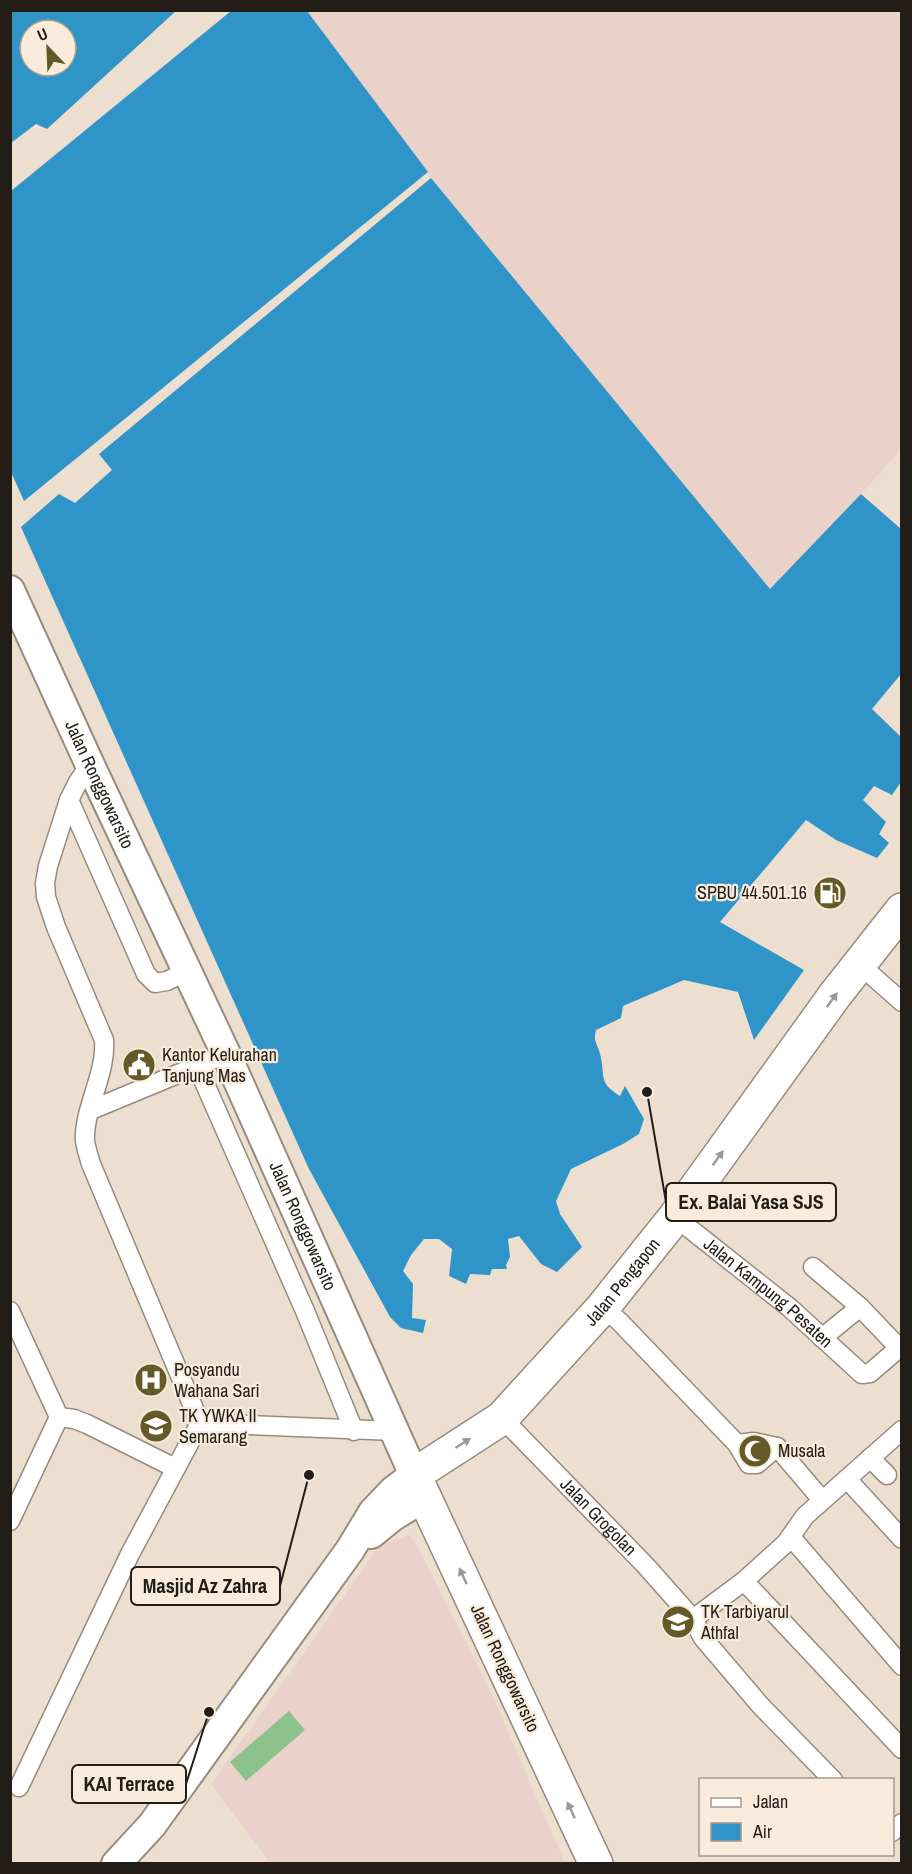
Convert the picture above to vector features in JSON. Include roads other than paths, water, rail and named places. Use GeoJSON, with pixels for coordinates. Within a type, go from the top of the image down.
{"type":"FeatureCollection","features":[{"type":"Feature","properties":{"kind":"highway","name":"Jalan Pengapon"},"geometry":{"type":"LineString","coordinates":[[420,1486],[502,1418],[603,1307],[675,1217],[859,964],[902,909]]}},
{"type":"Feature","properties":{"kind":"highway","name":"Jalan Ronggowarsito"},"geometry":{"type":"LineString","coordinates":[[420,1486],[596,1863]]}},
{"type":"Feature","properties":{"kind":"main road","name":"Jalan Ronggowarsito"},"geometry":{"type":"LineString","coordinates":[[10,590],[226,1053],[420,1486]]}},
{"type":"Feature","properties":{"kind":"main road"},"geometry":{"type":"LineString","coordinates":[[116,1863],[152,1825],[350,1550],[392,1517],[420,1486]]}},
{"type":"Feature","properties":{"kind":"main road"},"geometry":{"type":"LineString","coordinates":[[140,1863],[150,1843],[152,1825]]}},
{"type":"Feature","properties":{"kind":"street"},"geometry":{"type":"LineString","coordinates":[[90,765],[69,800],[48,866],[45,883],[46,897],[56,927],[104,1040],[105,1053],[85,1141],[91,1164],[200,1423]]}},
{"type":"Feature","properties":{"kind":"street"},"geometry":{"type":"LineString","coordinates":[[69,800],[146,974],[155,983],[167,981],[187,971]]}},
{"type":"Feature","properties":{"kind":"street"},"geometry":{"type":"LineString","coordinates":[[859,964],[902,1002]]}},
{"type":"Feature","properties":{"kind":"street"},"geometry":{"type":"LineString","coordinates":[[91,1110],[226,1053]]}},
{"type":"Feature","properties":{"kind":"street"},"geometry":{"type":"LineString","coordinates":[[197,1066],[305,1311],[354,1431]]}},
{"type":"Feature","properties":{"kind":"street","name":"Jalan Kampung Pesaten"},"geometry":{"type":"LineString","coordinates":[[675,1217],[790,1308],[860,1372],[870,1373],[900,1350]]}},
{"type":"Feature","properties":{"kind":"street"},"geometry":{"type":"LineString","coordinates":[[813,1267],[860,1307],[900,1350]]}},
{"type":"Feature","properties":{"kind":"street"},"geometry":{"type":"LineString","coordinates":[[603,1307],[737,1444],[754,1442],[777,1447],[822,1500]]}},
{"type":"Feature","properties":{"kind":"street"},"geometry":{"type":"LineString","coordinates":[[822,1338],[860,1307]]}},
{"type":"Feature","properties":{"kind":"street"},"geometry":{"type":"LineString","coordinates":[[10,1311],[59,1417]]}},
{"type":"Feature","properties":{"kind":"street"},"geometry":{"type":"LineString","coordinates":[[59,1417],[87,1424],[175,1468]]}},
{"type":"Feature","properties":{"kind":"street"},"geometry":{"type":"LineString","coordinates":[[10,1521],[59,1417]]}},
{"type":"Feature","properties":{"kind":"street","name":"Jalan Grogolan"},"geometry":{"type":"LineString","coordinates":[[502,1418],[646,1566],[693,1619],[703,1638],[760,1705],[832,1778]]}},
{"type":"Feature","properties":{"kind":"street"},"geometry":{"type":"LineString","coordinates":[[200,1423],[395,1431]]}},
{"type":"Feature","properties":{"kind":"street"},"geometry":{"type":"LineString","coordinates":[[19,1787],[130,1554],[200,1423]]}},
{"type":"Feature","properties":{"kind":"street"},"geometry":{"type":"LineString","coordinates":[[693,1619],[744,1581],[791,1537],[805,1516],[822,1500],[899,1436]]}},
{"type":"Feature","properties":{"kind":"street"},"geometry":{"type":"LineString","coordinates":[[870,1458],[886,1475]]}},
{"type":"Feature","properties":{"kind":"street"},"geometry":{"type":"LineString","coordinates":[[846,1479],[899,1531]]}},
{"type":"Feature","properties":{"kind":"street"},"geometry":{"type":"LineString","coordinates":[[791,1537],[902,1666]]}},
{"type":"Feature","properties":{"kind":"street"},"geometry":{"type":"LineString","coordinates":[[744,1581],[902,1749]]}},
{"type":"Feature","properties":{"kind":"water"},"geometry":{"type":"Polygon","coordinates":[[[11,10],[176,10],[47,129],[36,124],[11,143],[11,10]]]}},
{"type":"Feature","properties":{"kind":"water"},"geometry":{"type":"Polygon","coordinates":[[[231,11],[307,11],[428,172],[24,501],[11,472],[11,191],[231,11]]]}},
{"type":"Feature","properties":{"kind":"water"},"geometry":{"type":"Polygon","coordinates":[[[431,178],[770,589],[861,494],[901,529],[901,674],[872,709],[901,737],[901,782],[892,795],[874,786],[863,800],[886,822],[879,834],[889,843],[877,858],[836,840],[806,820],[720,922],[804,970],[754,1040],[738,992],[684,980],[623,1006],[621,1018],[596,1030],[595,1040],[605,1082],[620,1096],[625,1086],[644,1119],[639,1134],[571,1169],[556,1201],[560,1214],[582,1247],[557,1272],[541,1264],[519,1236],[508,1239],[510,1257],[506,1265],[507,1269],[492,1269],[490,1275],[470,1274],[466,1284],[449,1276],[452,1249],[439,1239],[424,1239],[411,1255],[403,1271],[413,1284],[412,1318],[426,1320],[423,1333],[401,1328],[390,1317],[309,1169],[21,527],[59,494],[75,503],[112,470],[99,454],[431,178]]]}},
{"type":"Feature","properties":{"kind":"place","name":"SPBU 44.501.16"},"geometry":{"type":"Point","coordinates":[830,893]}},
{"type":"Feature","properties":{"kind":"place","name":"Kantor Kelurahan Tanjung Mas"},"geometry":{"type":"Point","coordinates":[139,1065]}},
{"type":"Feature","properties":{"kind":"place","name":"Ex. Balai Yasa SJS"},"geometry":{"type":"Point","coordinates":[647,1092]}},
{"type":"Feature","properties":{"kind":"place","name":"Posyandu Wahana Sari"},"geometry":{"type":"Point","coordinates":[151,1380]}},
{"type":"Feature","properties":{"kind":"place","name":"TK YWKA II Semarang"},"geometry":{"type":"Point","coordinates":[156,1426]}},
{"type":"Feature","properties":{"kind":"place","name":"Musala"},"geometry":{"type":"Point","coordinates":[755,1451]}},
{"type":"Feature","properties":{"kind":"place","name":"Masjid Az Zahra"},"geometry":{"type":"Point","coordinates":[309,1475]}},
{"type":"Feature","properties":{"kind":"place","name":"TK Tarbiyarul Athfal"},"geometry":{"type":"Point","coordinates":[678,1622]}},
{"type":"Feature","properties":{"kind":"place","name":"KAI Terrace"},"geometry":{"type":"Point","coordinates":[209,1712]}}]}
